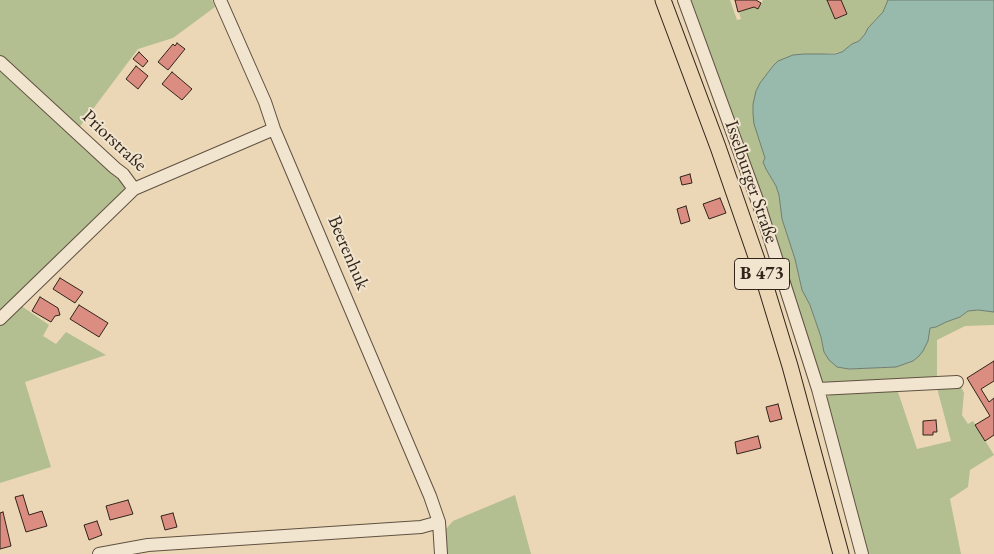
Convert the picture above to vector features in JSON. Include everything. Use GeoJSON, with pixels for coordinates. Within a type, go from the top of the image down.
{"type":"FeatureCollection","features":[{"type":"Feature","properties":{"kind":"main road","name":"Isselburger Straße"},"geometry":{"type":"LineString","coordinates":[[663,0],[718,147],[762,274],[790,366],[840,554]]}},
{"type":"Feature","properties":{"kind":"street","name":"Beerenhuk"},"geometry":{"type":"LineString","coordinates":[[220,0],[265,102],[274,129],[430,496],[439,522],[441,554]]}},
{"type":"Feature","properties":{"kind":"street"},"geometry":{"type":"LineString","coordinates":[[684,0],[760,208],[818,390],[862,554]]}},
{"type":"Feature","properties":{"kind":"street","name":"Priorstraße"},"geometry":{"type":"LineString","coordinates":[[0,62],[123,174],[134,189],[274,129]]}},
{"type":"Feature","properties":{"kind":"street"},"geometry":{"type":"LineString","coordinates":[[0,319],[134,189]]}},
{"type":"Feature","properties":{"kind":"street"},"geometry":{"type":"LineString","coordinates":[[818,390],[957,382]]}},
{"type":"Feature","properties":{"kind":"street"},"geometry":{"type":"LineString","coordinates":[[99,554],[148,545],[421,527],[439,522]]}},
{"type":"Feature","properties":{"kind":"green space"},"geometry":{"type":"Polygon","coordinates":[[[0,0],[212,0],[215,7],[173,38],[138,49],[78,129],[0,57],[0,0]]]}},
{"type":"Feature","properties":{"kind":"green space"},"geometry":{"type":"Polygon","coordinates":[[[687,0],[730,0],[737,20],[741,19],[739,12],[752,6],[758,9],[763,0],[827,0],[835,19],[847,14],[841,0],[888,0],[883,12],[859,41],[842,52],[804,54],[773,66],[760,83],[753,104],[753,115],[764,153],[766,169],[779,195],[782,219],[795,259],[802,290],[810,305],[824,352],[849,369],[896,367],[913,361],[928,341],[930,328],[960,317],[968,311],[994,312],[994,325],[965,326],[937,340],[937,381],[827,386],[818,378],[687,0]]]}},
{"type":"Feature","properties":{"kind":"green space"},"geometry":{"type":"Polygon","coordinates":[[[0,71],[121,174],[126,184],[122,195],[0,315],[0,71]]]}},
{"type":"Feature","properties":{"kind":"green space"},"geometry":{"type":"Polygon","coordinates":[[[20,305],[49,325],[43,336],[56,344],[66,332],[106,355],[25,382],[51,467],[0,483],[0,325],[20,305]]]}},
{"type":"Feature","properties":{"kind":"green space"},"geometry":{"type":"Polygon","coordinates":[[[960,385],[964,393],[962,415],[968,424],[973,421],[994,455],[970,470],[968,487],[950,499],[961,554],[865,554],[824,403],[828,396],[837,391],[897,389],[917,449],[951,441],[937,388],[960,385]]]}},
{"type":"Feature","properties":{"kind":"green space"},"geometry":{"type":"Polygon","coordinates":[[[515,495],[531,554],[446,554],[445,530],[453,521],[515,495]]]}},
{"type":"Feature","properties":{"kind":"shaded area"},"geometry":{"type":"Polygon","coordinates":[[[888,0],[994,0],[994,312],[968,311],[960,317],[930,328],[928,341],[923,351],[913,361],[896,367],[849,369],[837,367],[824,352],[810,305],[802,290],[795,259],[782,219],[779,195],[763,162],[765,158],[754,124],[753,104],[760,83],[778,61],[793,55],[835,54],[842,52],[859,41],[883,12],[888,0]]]}},
{"type":"Feature","properties":{"kind":"building"},"geometry":{"type":"Polygon","coordinates":[[[735,0],[756,0],[761,3],[758,9],[754,7],[738,12],[735,0]]]}},
{"type":"Feature","properties":{"kind":"building"},"geometry":{"type":"Polygon","coordinates":[[[827,0],[841,0],[847,14],[835,19],[827,0]]]}},
{"type":"Feature","properties":{"kind":"building"},"geometry":{"type":"Polygon","coordinates":[[[177,43],[185,49],[168,70],[158,62],[173,44],[175,46],[177,43]]]}},
{"type":"Feature","properties":{"kind":"building"},"geometry":{"type":"Polygon","coordinates":[[[139,52],[148,61],[143,67],[133,59],[139,52]]]}},
{"type":"Feature","properties":{"kind":"building"},"geometry":{"type":"Polygon","coordinates":[[[136,66],[148,76],[138,89],[126,79],[136,66]]]}},
{"type":"Feature","properties":{"kind":"building"},"geometry":{"type":"Polygon","coordinates":[[[172,72],[192,89],[182,100],[162,84],[172,72]]]}},
{"type":"Feature","properties":{"kind":"building"},"geometry":{"type":"Polygon","coordinates":[[[690,174],[692,183],[682,185],[680,177],[690,174]]]}},
{"type":"Feature","properties":{"kind":"building"},"geometry":{"type":"Polygon","coordinates":[[[720,198],[726,213],[709,219],[703,204],[720,198]]]}},
{"type":"Feature","properties":{"kind":"building"},"geometry":{"type":"Polygon","coordinates":[[[686,206],[690,221],[681,224],[677,209],[686,206]]]}},
{"type":"Feature","properties":{"kind":"building"},"geometry":{"type":"Polygon","coordinates":[[[60,278],[83,292],[75,303],[53,289],[60,278]]]}},
{"type":"Feature","properties":{"kind":"building"},"geometry":{"type":"Polygon","coordinates":[[[40,297],[58,308],[60,315],[55,316],[51,322],[32,311],[40,297]]]}},
{"type":"Feature","properties":{"kind":"building"},"geometry":{"type":"Polygon","coordinates":[[[79,305],[108,323],[99,337],[70,319],[79,305]]]}},
{"type":"Feature","properties":{"kind":"building"},"geometry":{"type":"Polygon","coordinates":[[[994,361],[994,381],[981,389],[989,402],[994,398],[994,435],[985,441],[975,425],[990,416],[967,378],[994,361]]]}},
{"type":"Feature","properties":{"kind":"building"},"geometry":{"type":"Polygon","coordinates":[[[778,404],[782,419],[770,422],[766,407],[778,404]]]}},
{"type":"Feature","properties":{"kind":"building"},"geometry":{"type":"Polygon","coordinates":[[[936,420],[937,432],[933,432],[933,435],[923,435],[923,421],[936,420]]]}},
{"type":"Feature","properties":{"kind":"building"},"geometry":{"type":"Polygon","coordinates":[[[758,436],[761,448],[737,454],[735,442],[758,436]]]}},
{"type":"Feature","properties":{"kind":"building"},"geometry":{"type":"Polygon","coordinates":[[[23,495],[29,515],[42,511],[47,526],[26,532],[15,497],[23,495]]]}},
{"type":"Feature","properties":{"kind":"building"},"geometry":{"type":"Polygon","coordinates":[[[128,500],[133,514],[110,520],[106,506],[128,500]]]}},
{"type":"Feature","properties":{"kind":"building"},"geometry":{"type":"Polygon","coordinates":[[[3,512],[11,546],[0,549],[0,513],[3,512]]]}},
{"type":"Feature","properties":{"kind":"building"},"geometry":{"type":"Polygon","coordinates":[[[173,513],[177,527],[165,530],[161,516],[173,513]]]}},
{"type":"Feature","properties":{"kind":"building"},"geometry":{"type":"Polygon","coordinates":[[[97,521],[102,535],[89,540],[84,525],[97,521]]]}}]}
